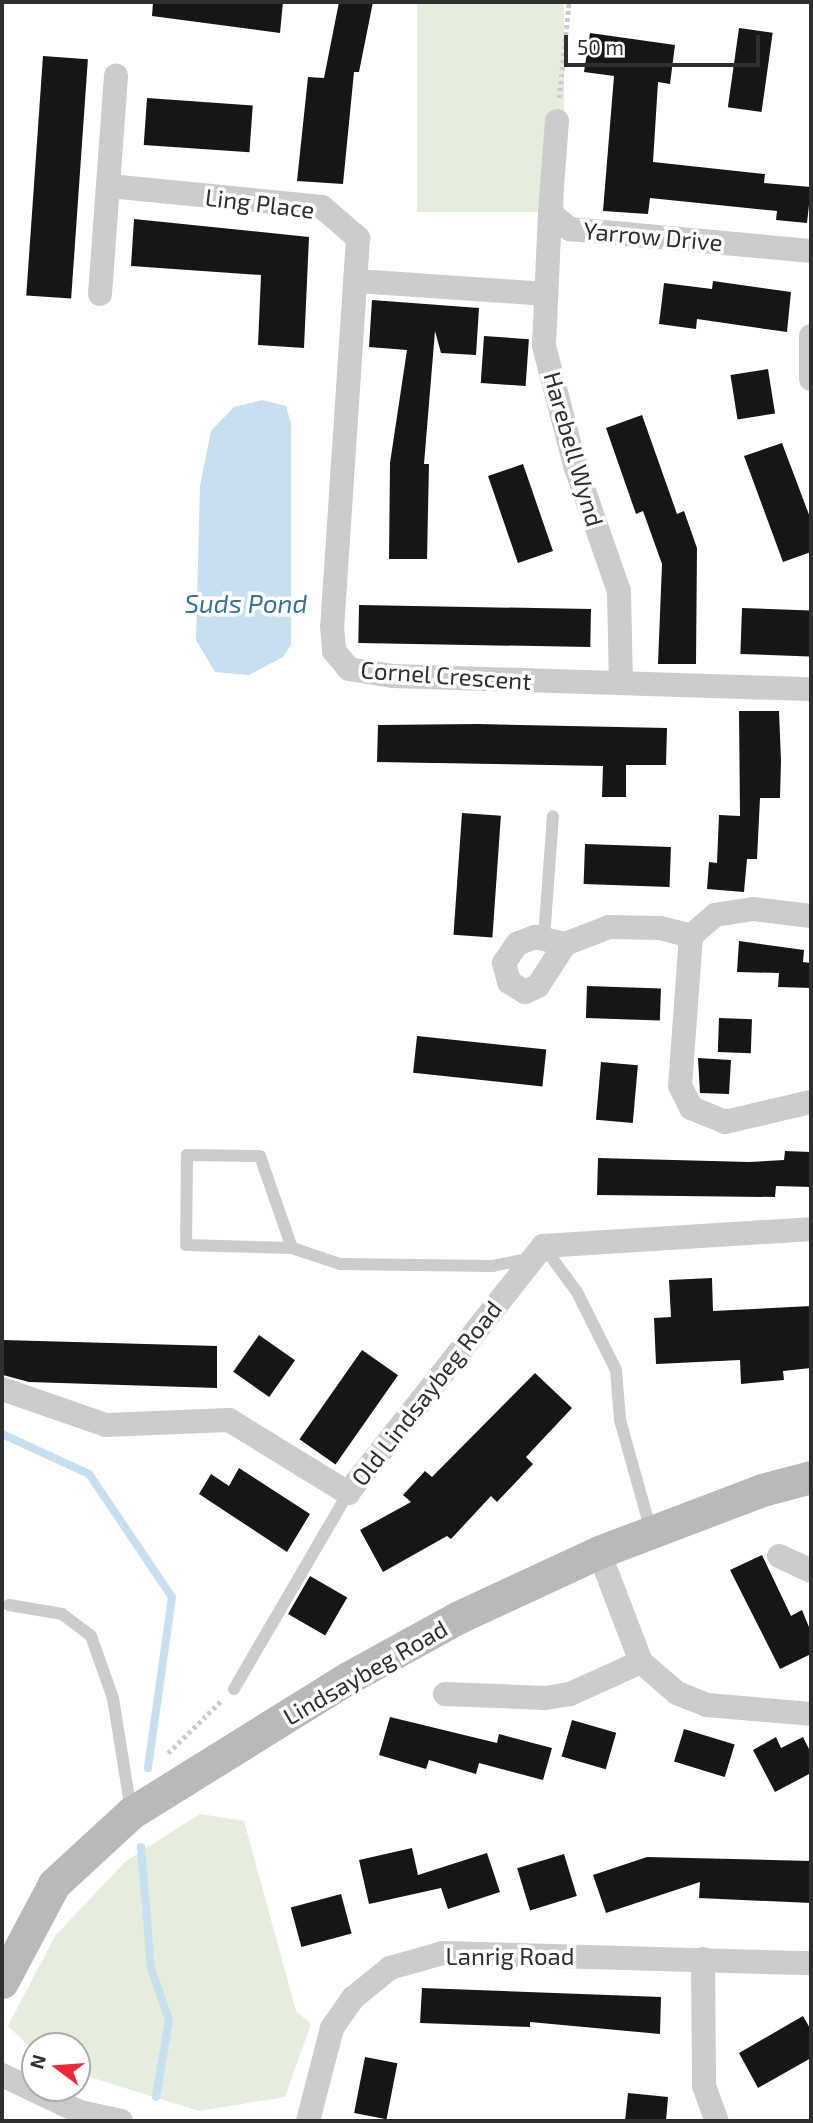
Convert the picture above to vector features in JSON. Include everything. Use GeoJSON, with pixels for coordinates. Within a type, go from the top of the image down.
{"type":"FeatureCollection","features":[{"type":"Feature","properties":{"kind":"main road","name":"Lindsaybeg Road"},"geometry":{"type":"LineString","coordinates":[[2,1982],[54,1884],[131,1813],[348,1678],[459,1617],[651,1531],[811,1477]]}},
{"type":"Feature","properties":{"kind":"street"},"geometry":{"type":"LineString","coordinates":[[100,294],[116,76]]}},
{"type":"Feature","properties":{"kind":"street","name":"Yarrow Drive"},"geometry":{"type":"LineString","coordinates":[[557,121],[550,213],[570,229],[811,251]]}},
{"type":"Feature","properties":{"kind":"street","name":"Ling Place"},"geometry":{"type":"LineString","coordinates":[[109,186],[322,207],[358,238],[357,281]]}},
{"type":"Feature","properties":{"kind":"street","name":"Harebell Wynd"},"geometry":{"type":"LineString","coordinates":[[550,213],[544,346],[575,465],[619,591],[621,683]]}},
{"type":"Feature","properties":{"kind":"street"},"geometry":{"type":"LineString","coordinates":[[357,281],[547,294]]}},
{"type":"Feature","properties":{"kind":"street","name":"Cornel Crescent"},"geometry":{"type":"LineString","coordinates":[[357,281],[338,504],[334,651],[349,668],[393,676],[811,690]]}},
{"type":"Feature","properties":{"kind":"street"},"geometry":{"type":"LineString","coordinates":[[811,337],[811,379]]}},
{"type":"Feature","properties":{"kind":"street"},"geometry":{"type":"LineString","coordinates":[[811,916],[753,909],[715,915],[691,936],[680,1086],[691,1108],[725,1122],[811,1102]]}},
{"type":"Feature","properties":{"kind":"street"},"geometry":{"type":"LineString","coordinates":[[554,941],[631,925],[691,936]]}},
{"type":"Feature","properties":{"kind":"street"},"geometry":{"type":"LineString","coordinates":[[538,1252],[811,1229]]}},
{"type":"Feature","properties":{"kind":"street","name":"Old Lindsaybeg Road"},"geometry":{"type":"LineString","coordinates":[[2,1389],[106,1425],[229,1420],[348,1493],[538,1252]]}},
{"type":"Feature","properties":{"kind":"street"},"geometry":{"type":"LineString","coordinates":[[599,1552],[641,1662],[677,1693],[707,1705],[811,1714]]}},
{"type":"Feature","properties":{"kind":"street"},"geometry":{"type":"LineString","coordinates":[[779,1556],[811,1571]]}},
{"type":"Feature","properties":{"kind":"street"},"geometry":{"type":"LineString","coordinates":[[445,1694],[545,1698],[570,1693],[641,1662]]}},
{"type":"Feature","properties":{"kind":"street","name":"Lanrig Road"},"geometry":{"type":"LineString","coordinates":[[308,2121],[332,2028],[353,1998],[390,1968],[443,1953],[811,1963]]}},
{"type":"Feature","properties":{"kind":"street"},"geometry":{"type":"LineString","coordinates":[[703,1959],[704,2086],[717,2121]]}},
{"type":"Feature","properties":{"kind":"street"},"geometry":{"type":"LineString","coordinates":[[2,2075],[80,2112],[121,2121]]}},
{"type":"Feature","properties":{"kind":"lane"},"geometry":{"type":"LineString","coordinates":[[553,816],[554,941]]}},
{"type":"Feature","properties":{"kind":"lane"},"geometry":{"type":"LineString","coordinates":[[292,1248],[260,1156],[187,1155],[186,1245],[292,1248],[340,1264],[492,1266],[538,1252],[577,1292],[616,1370],[620,1420],[651,1531]]}},
{"type":"Feature","properties":{"kind":"lane"},"geometry":{"type":"LineString","coordinates":[[234,1689],[348,1493]]}},
{"type":"Feature","properties":{"kind":"lane"},"geometry":{"type":"LineString","coordinates":[[9,1605],[62,1614],[90,1636],[113,1698],[131,1813]]}},
{"type":"Feature","properties":{"kind":"path"},"geometry":{"type":"LineString","coordinates":[[557,121],[569,2]]}},
{"type":"Feature","properties":{"kind":"green space"},"geometry":{"type":"Polygon","coordinates":[[[417,2],[564,2],[564,212],[417,212],[417,2]]]}},
{"type":"Feature","properties":{"kind":"green space"},"geometry":{"type":"Polygon","coordinates":[[[200,1814],[244,1821],[296,2011],[311,2024],[285,2097],[199,2111],[91,2077],[91,2032],[21,2032],[21,2039],[8,2026],[55,1936],[126,1861],[200,1814]]]}},
{"type":"Feature","properties":{"kind":"water","name":"Suds Pond"},"geometry":{"type":"Polygon","coordinates":[[[262,400],[286,406],[291,424],[291,645],[283,657],[249,675],[215,672],[196,640],[200,486],[211,431],[234,407],[262,400]]]}},
{"type":"Feature","properties":{"kind":"building"},"geometry":{"type":"Polygon","coordinates":[[[153,2],[283,2],[280,33],[152,16],[153,2]]]}},
{"type":"Feature","properties":{"kind":"building"},"geometry":{"type":"Polygon","coordinates":[[[339,2],[373,2],[359,72],[354,72],[343,184],[297,181],[308,77],[324,78],[339,2]]]}},
{"type":"Feature","properties":{"kind":"building"},"geometry":{"type":"Polygon","coordinates":[[[739,28],[773,33],[762,112],[728,107],[739,28]]]}},
{"type":"Feature","properties":{"kind":"building"},"geometry":{"type":"Polygon","coordinates":[[[590,33],[675,45],[670,84],[658,82],[653,162],[765,174],[764,183],[811,187],[807,223],[776,220],[777,211],[650,198],[648,214],[603,211],[614,76],[584,72],[590,33]]]}},
{"type":"Feature","properties":{"kind":"building"},"geometry":{"type":"Polygon","coordinates":[[[43,56],[88,59],[71,299],[26,295],[43,56]]]}},
{"type":"Feature","properties":{"kind":"building"},"geometry":{"type":"Polygon","coordinates":[[[147,98],[253,105],[249,152],[144,145],[147,98]]]}},
{"type":"Feature","properties":{"kind":"building"},"geometry":{"type":"Polygon","coordinates":[[[134,219],[309,237],[304,348],[258,345],[261,275],[131,266],[134,219]]]}},
{"type":"Feature","properties":{"kind":"building"},"geometry":{"type":"Polygon","coordinates":[[[713,281],[791,292],[787,332],[697,319],[696,329],[659,324],[664,283],[712,289],[713,281]]]}},
{"type":"Feature","properties":{"kind":"building"},"geometry":{"type":"Polygon","coordinates":[[[372,300],[479,308],[476,355],[441,353],[435,331],[424,464],[429,464],[427,559],[389,559],[390,463],[407,350],[369,347],[372,300]]]}},
{"type":"Feature","properties":{"kind":"building"},"geometry":{"type":"Polygon","coordinates":[[[484,336],[529,339],[526,386],[481,383],[484,336]]]}},
{"type":"Feature","properties":{"kind":"building"},"geometry":{"type":"Polygon","coordinates":[[[768,369],[775,413],[738,419],[730,375],[768,369]]]}},
{"type":"Feature","properties":{"kind":"building"},"geometry":{"type":"Polygon","coordinates":[[[642,415],[677,514],[684,511],[697,548],[696,664],[658,664],[662,564],[643,511],[636,514],[606,428],[642,415]]]}},
{"type":"Feature","properties":{"kind":"building"},"geometry":{"type":"Polygon","coordinates":[[[782,443],[811,520],[811,552],[783,562],[744,456],[782,443]]]}},
{"type":"Feature","properties":{"kind":"building"},"geometry":{"type":"Polygon","coordinates":[[[523,464],[553,551],[518,563],[488,476],[523,464]]]}},
{"type":"Feature","properties":{"kind":"building"},"geometry":{"type":"Polygon","coordinates":[[[359,605],[591,609],[590,647],[358,643],[359,605]]]}},
{"type":"Feature","properties":{"kind":"building"},"geometry":{"type":"Polygon","coordinates":[[[742,608],[811,610],[809,656],[740,654],[742,608]]]}},
{"type":"Feature","properties":{"kind":"building"},"geometry":{"type":"Polygon","coordinates":[[[739,711],[779,711],[781,761],[780,798],[760,798],[757,859],[747,859],[744,892],[707,889],[709,862],[717,863],[719,815],[740,816],[739,711]]]}},
{"type":"Feature","properties":{"kind":"building"},"geometry":{"type":"Polygon","coordinates":[[[378,725],[667,728],[666,765],[626,765],[626,797],[602,797],[603,766],[377,762],[378,725]]]}},
{"type":"Feature","properties":{"kind":"building"},"geometry":{"type":"Polygon","coordinates":[[[462,813],[501,816],[492,937],[453,935],[462,813]]]}},
{"type":"Feature","properties":{"kind":"building"},"geometry":{"type":"Polygon","coordinates":[[[585,844],[671,847],[670,887],[584,884],[585,844]]]}},
{"type":"Feature","properties":{"kind":"building"},"geometry":{"type":"Polygon","coordinates":[[[739,941],[804,950],[803,962],[811,963],[811,988],[778,987],[779,973],[737,972],[739,941]]]}},
{"type":"Feature","properties":{"kind":"building"},"geometry":{"type":"Polygon","coordinates":[[[587,986],[661,989],[660,1021],[586,1018],[587,986]]]}},
{"type":"Feature","properties":{"kind":"building"},"geometry":{"type":"Polygon","coordinates":[[[719,1018],[752,1019],[751,1053],[718,1052],[719,1018]]]}},
{"type":"Feature","properties":{"kind":"building"},"geometry":{"type":"Polygon","coordinates":[[[417,1036],[546,1050],[542,1086],[413,1073],[417,1036]]]}},
{"type":"Feature","properties":{"kind":"building"},"geometry":{"type":"Polygon","coordinates":[[[698,1058],[731,1060],[729,1094],[700,1093],[698,1058]]]}},
{"type":"Feature","properties":{"kind":"building"},"geometry":{"type":"Polygon","coordinates":[[[601,1062],[638,1065],[633,1123],[596,1120],[601,1062]]]}},
{"type":"Feature","properties":{"kind":"building"},"geometry":{"type":"Polygon","coordinates":[[[785,1151],[811,1152],[811,1187],[776,1186],[775,1197],[597,1195],[598,1158],[749,1162],[784,1160],[785,1151]]]}},
{"type":"Feature","properties":{"kind":"building"},"geometry":{"type":"Polygon","coordinates":[[[712,1278],[713,1311],[811,1306],[811,1368],[783,1371],[784,1380],[741,1384],[740,1360],[656,1364],[654,1318],[671,1317],[669,1280],[712,1278]]]}},
{"type":"Feature","properties":{"kind":"building"},"geometry":{"type":"Polygon","coordinates":[[[259,1335],[295,1360],[269,1397],[233,1372],[259,1335]]]}},
{"type":"Feature","properties":{"kind":"building"},"geometry":{"type":"Polygon","coordinates":[[[3,1340],[217,1346],[217,1388],[29,1382],[3,1375],[3,1340]]]}},
{"type":"Feature","properties":{"kind":"building"},"geometry":{"type":"Polygon","coordinates":[[[362,1350],[398,1375],[336,1465],[299,1439],[362,1350]]]}},
{"type":"Feature","properties":{"kind":"building"},"geometry":{"type":"Polygon","coordinates":[[[535,1373],[572,1408],[526,1457],[533,1464],[497,1502],[491,1496],[451,1539],[447,1536],[383,1572],[360,1530],[411,1502],[403,1495],[425,1471],[432,1477],[535,1373]]]}},
{"type":"Feature","properties":{"kind":"building"},"geometry":{"type":"Polygon","coordinates":[[[239,1468],[310,1514],[287,1552],[199,1494],[211,1474],[229,1486],[239,1468]]]}},
{"type":"Feature","properties":{"kind":"building"},"geometry":{"type":"Polygon","coordinates":[[[762,1555],[791,1616],[802,1610],[811,1632],[811,1654],[780,1669],[730,1570],[762,1555]]]}},
{"type":"Feature","properties":{"kind":"building"},"geometry":{"type":"Polygon","coordinates":[[[310,1576],[347,1598],[325,1636],[288,1614],[310,1576]]]}},
{"type":"Feature","properties":{"kind":"building"},"geometry":{"type":"Polygon","coordinates":[[[390,1717],[497,1743],[499,1734],[552,1748],[543,1780],[479,1763],[476,1774],[429,1760],[426,1769],[379,1755],[390,1717]]]}},
{"type":"Feature","properties":{"kind":"building"},"geometry":{"type":"Polygon","coordinates":[[[572,1720],[616,1733],[606,1769],[562,1757],[572,1720]]]}},
{"type":"Feature","properties":{"kind":"building"},"geometry":{"type":"Polygon","coordinates":[[[684,1729],[735,1744],[725,1777],[674,1762],[684,1729]]]}},
{"type":"Feature","properties":{"kind":"building"},"geometry":{"type":"Polygon","coordinates":[[[776,1737],[781,1748],[803,1737],[811,1753],[811,1773],[775,1792],[753,1750],[776,1737]]]}},
{"type":"Feature","properties":{"kind":"building"},"geometry":{"type":"Polygon","coordinates":[[[412,1848],[418,1875],[487,1853],[500,1892],[448,1909],[441,1888],[369,1904],[359,1860],[412,1848]]]}},
{"type":"Feature","properties":{"kind":"building"},"geometry":{"type":"Polygon","coordinates":[[[564,1854],[577,1896],[530,1910],[517,1868],[564,1854]]]}},
{"type":"Feature","properties":{"kind":"building"},"geometry":{"type":"Polygon","coordinates":[[[647,1857],[811,1861],[811,1903],[699,1898],[700,1882],[606,1913],[593,1875],[647,1857]]]}},
{"type":"Feature","properties":{"kind":"building"},"geometry":{"type":"Polygon","coordinates":[[[341,1894],[352,1934],[301,1947],[291,1907],[341,1894]]]}},
{"type":"Feature","properties":{"kind":"building"},"geometry":{"type":"Polygon","coordinates":[[[422,1988],[661,1997],[660,2034],[530,2022],[530,2027],[420,2023],[422,1988]]]}},
{"type":"Feature","properties":{"kind":"building"},"geometry":{"type":"Polygon","coordinates":[[[803,2016],[811,2030],[811,2058],[758,2088],[739,2053],[803,2016]]]}},
{"type":"Feature","properties":{"kind":"building"},"geometry":{"type":"Polygon","coordinates":[[[365,2057],[397,2063],[387,2119],[354,2113],[365,2057]]]}},
{"type":"Feature","properties":{"kind":"building"},"geometry":{"type":"Polygon","coordinates":[[[628,2093],[668,2097],[666,2121],[625,2121],[628,2093]]]}},
{"type":"Feature","properties":{"kind":"waterway"},"geometry":{"type":"LineString","coordinates":[[2,1434],[89,1474],[172,1597],[148,1768]]}},
{"type":"Feature","properties":{"kind":"waterway"},"geometry":{"type":"LineString","coordinates":[[141,1847],[151,1968],[169,2020],[156,2097]]}}]}
